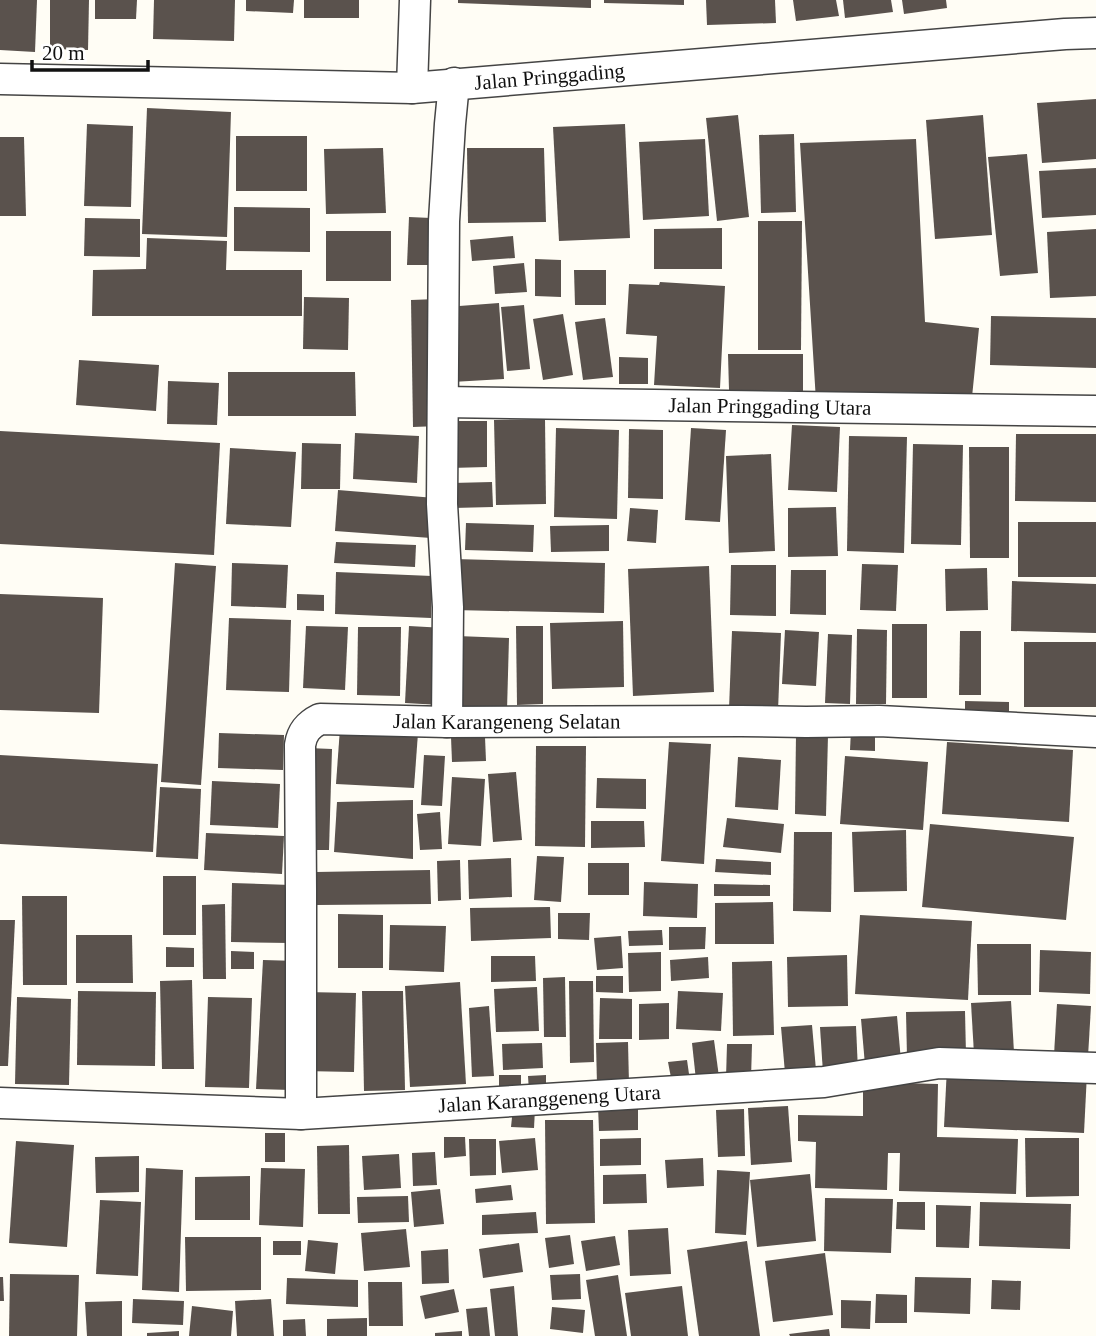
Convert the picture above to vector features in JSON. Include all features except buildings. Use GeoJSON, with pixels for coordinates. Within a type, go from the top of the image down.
{"type":"FeatureCollection","features":[{"type":"Feature","properties":{"kind":"street"},"geometry":{"type":"LineString","coordinates":[[412,88],[415,0]]}},
{"type":"Feature","properties":{"kind":"street","name":"Jalan Pringgading"},"geometry":{"type":"LineString","coordinates":[[0,79],[412,88],[1096,33]]}},
{"type":"Feature","properties":{"kind":"street"},"geometry":{"type":"LineString","coordinates":[[447,722],[448,607],[442,504],[444,221],[454,83]]}},
{"type":"Feature","properties":{"kind":"street","name":"Jalan Pringgading Utara"},"geometry":{"type":"LineString","coordinates":[[443,402],[1096,411]]}},
{"type":"Feature","properties":{"kind":"street","name":"Jalan Karangeneng Selatan"},"geometry":{"type":"LineString","coordinates":[[301,1114],[299,745],[301,736],[310,724],[320,719],[447,722],[879,720],[1096,732]]}},
{"type":"Feature","properties":{"kind":"street","name":"Jalan Karanggeneng Utara"},"geometry":{"type":"LineString","coordinates":[[0,1103],[301,1114],[824,1082],[939,1063],[1096,1068]]}}]}
